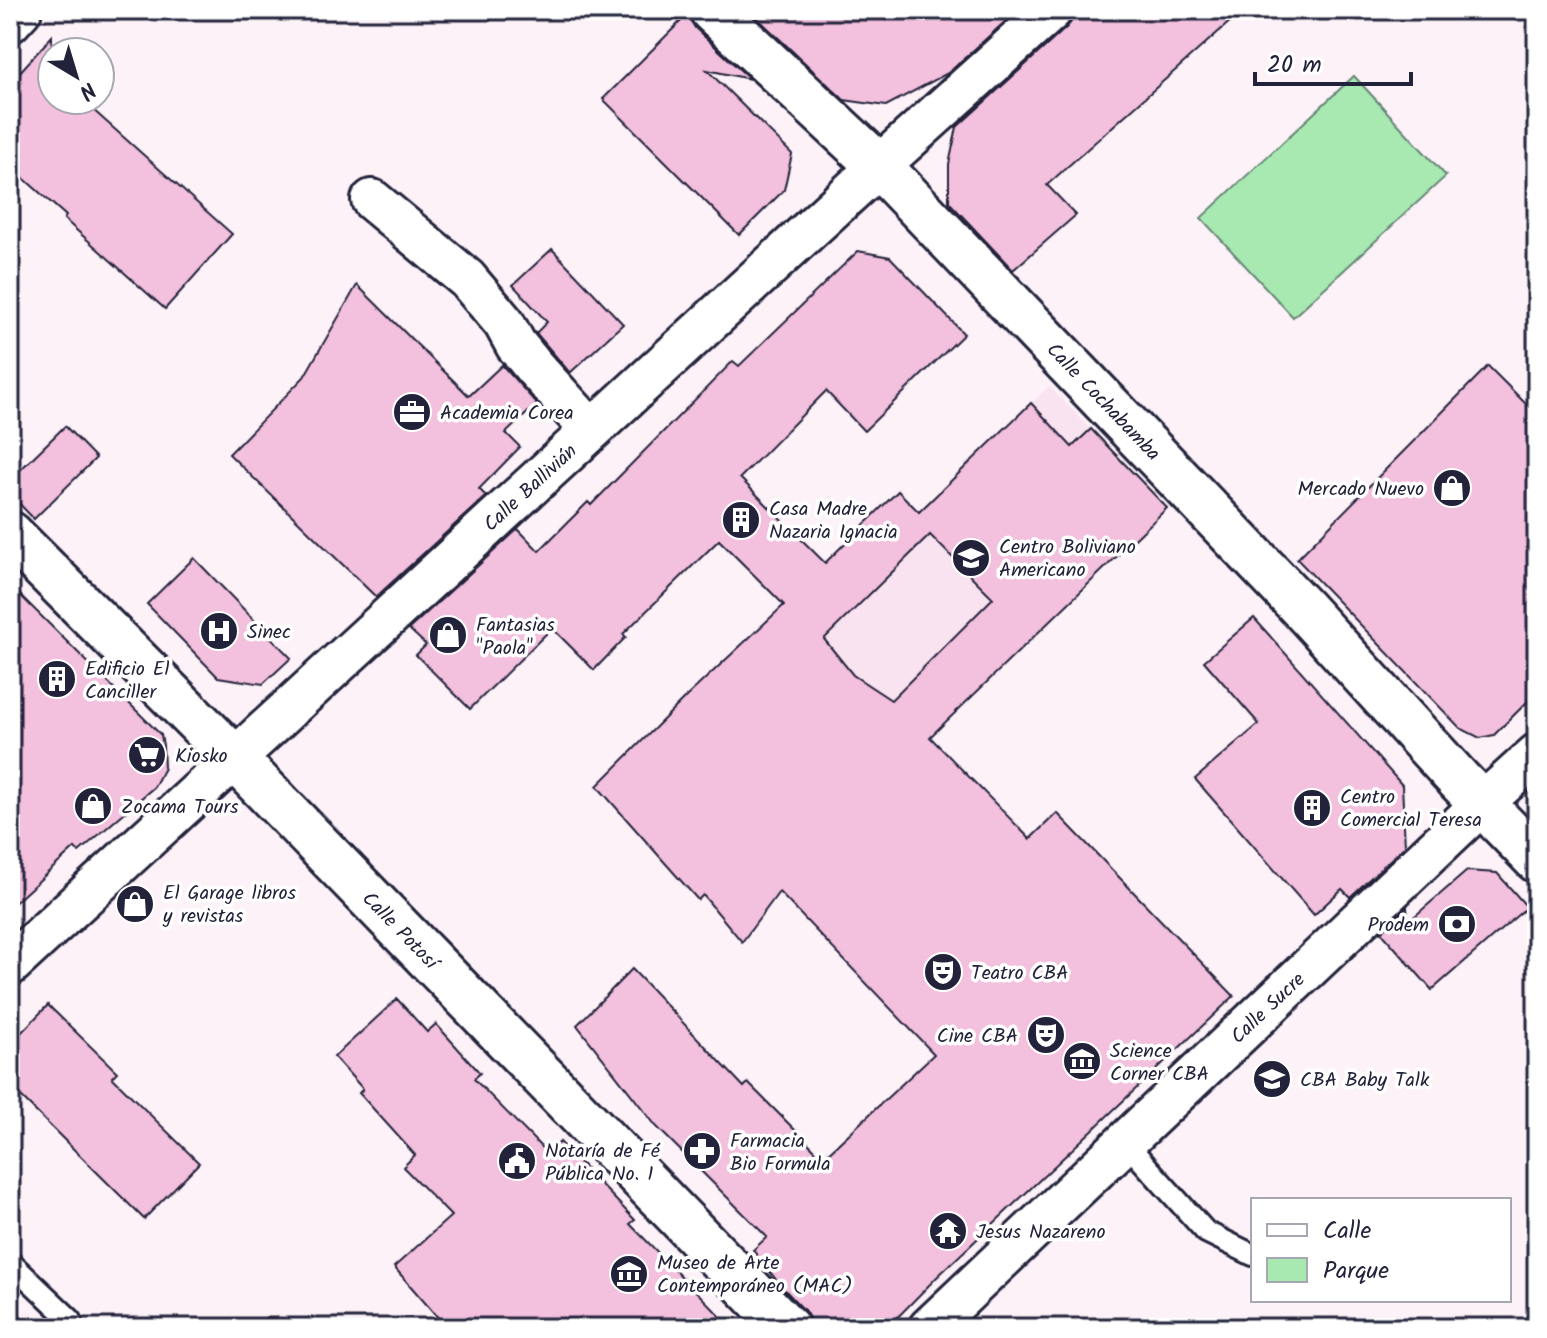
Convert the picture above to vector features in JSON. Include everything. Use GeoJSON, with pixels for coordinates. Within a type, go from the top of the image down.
{"type":"FeatureCollection","features":[{"type":"Feature","properties":{"kind":"street"},"geometry":{"type":"LineString","coordinates":[[10,22],[21,10]]}},
{"type":"Feature","properties":{"kind":"street","name":"Calle Cochabamba"},"geometry":{"type":"LineString","coordinates":[[712,10],[879,166],[1304,610],[1537,860]]}},
{"type":"Feature","properties":{"kind":"street","name":"Calle Ballivián"},"geometry":{"type":"LineString","coordinates":[[10,965],[1052,10]]}},
{"type":"Feature","properties":{"kind":"street"},"geometry":{"type":"LineString","coordinates":[[372,200],[467,279],[504,323],[516,345],[534,367],[591,430]]}},
{"type":"Feature","properties":{"kind":"street","name":"Calle Potosí"},"geometry":{"type":"LineString","coordinates":[[10,534],[235,759],[787,1328]]}},
{"type":"Feature","properties":{"kind":"street","name":"Calle Sucre"},"geometry":{"type":"LineString","coordinates":[[929,1328],[1537,754]]}},
{"type":"Feature","properties":{"kind":"lane"},"geometry":{"type":"LineString","coordinates":[[1125,1142],[1206,1232],[1251,1254]]}},
{"type":"Feature","properties":{"kind":"lane"},"geometry":{"type":"LineString","coordinates":[[10,1262],[71,1320]]}},
{"type":"Feature","properties":{"kind":"shaded area","name":"Centro Boliviano Americano"},"geometry":{"type":"Polygon","coordinates":[[[1049,386],[1167,508],[930,737],[848,679],[787,601],[898,491],[920,512],[1049,386]]]}},
{"type":"Feature","properties":{"kind":"green space"},"geometry":{"type":"Polygon","coordinates":[[[1354,76],[1446,176],[1293,317],[1201,218],[1354,76]]]}},
{"type":"Feature","properties":{"kind":"building"},"geometry":{"type":"Polygon","coordinates":[[[749,10],[1018,10],[948,73],[886,106],[844,100],[749,10]]]}},
{"type":"Feature","properties":{"kind":"building"},"geometry":{"type":"Polygon","coordinates":[[[1074,10],[1243,10],[1047,185],[1076,215],[1013,270],[949,202],[949,164],[957,127],[1067,27],[1074,18],[1074,10]]]}},
{"type":"Feature","properties":{"kind":"building"},"geometry":{"type":"Polygon","coordinates":[[[688,14],[695,28],[750,79],[707,70],[792,154],[784,190],[739,235],[603,99],[688,14]]]}},
{"type":"Feature","properties":{"kind":"building"},"geometry":{"type":"Polygon","coordinates":[[[36,54],[36,116],[100,116],[232,234],[165,309],[10,166],[10,83],[36,54]]]}},
{"type":"Feature","properties":{"kind":"building"},"geometry":{"type":"Polygon","coordinates":[[[552,249],[623,324],[570,373],[536,333],[547,322],[513,285],[552,249]]]}},
{"type":"Feature","properties":{"kind":"building"},"geometry":{"type":"Polygon","coordinates":[[[858,251],[890,257],[964,334],[864,431],[826,391],[740,478],[825,563],[898,491],[919,512],[1031,403],[1072,447],[1091,429],[1167,508],[930,737],[1030,839],[1057,813],[1234,996],[887,1328],[814,1328],[805,1311],[753,1250],[767,1237],[656,1126],[577,1025],[632,969],[744,1087],[748,1083],[823,1158],[934,1054],[779,892],[742,942],[703,895],[698,900],[597,786],[784,605],[719,540],[623,634],[626,637],[594,670],[552,628],[470,709],[416,655],[426,645],[409,629],[518,529],[539,551],[588,502],[591,505],[733,361],[739,366],[858,251]],[[930,535],[824,639],[853,675],[891,700],[993,598],[930,535]]]}},
{"type":"Feature","properties":{"kind":"building"},"geometry":{"type":"Polygon","coordinates":[[[357,285],[469,396],[502,365],[537,404],[506,433],[520,447],[479,489],[486,496],[376,597],[229,454],[304,377],[357,285]]]}},
{"type":"Feature","properties":{"kind":"building","name":"Mercado Nuevo"},"geometry":{"type":"Polygon","coordinates":[[[1488,366],[1537,415],[1537,692],[1494,735],[1480,738],[1460,728],[1297,559],[1488,366]]]}},
{"type":"Feature","properties":{"kind":"building"},"geometry":{"type":"Polygon","coordinates":[[[65,426],[96,458],[34,519],[10,494],[10,480],[65,426]]]}},
{"type":"Feature","properties":{"kind":"building","name":"Sinec"},"geometry":{"type":"Polygon","coordinates":[[[194,558],[291,658],[263,684],[218,677],[147,604],[194,558]]]}},
{"type":"Feature","properties":{"kind":"building","name":"Edificio El Canciller"},"geometry":{"type":"Polygon","coordinates":[[[10,585],[161,735],[164,768],[154,787],[79,852],[75,848],[10,907],[10,585]]]}},
{"type":"Feature","properties":{"kind":"building","name":"Centro Comercial Teresa"},"geometry":{"type":"Polygon","coordinates":[[[1254,618],[1402,785],[1405,846],[1350,897],[1342,889],[1314,915],[1195,779],[1259,724],[1204,661],[1254,618]]]}},
{"type":"Feature","properties":{"kind":"building","name":"Prodem"},"geometry":{"type":"Polygon","coordinates":[[[1467,871],[1497,873],[1527,907],[1432,990],[1381,932],[1407,907],[1408,922],[1467,871]]]}},
{"type":"Feature","properties":{"kind":"building"},"geometry":{"type":"Polygon","coordinates":[[[397,999],[427,1032],[436,1024],[480,1073],[474,1079],[548,1154],[560,1142],[635,1220],[630,1224],[732,1328],[447,1328],[394,1267],[451,1216],[403,1167],[415,1155],[359,1093],[363,1089],[334,1057],[397,999]]]}},
{"type":"Feature","properties":{"kind":"building"},"geometry":{"type":"Polygon","coordinates":[[[48,1005],[117,1072],[112,1077],[199,1163],[144,1219],[10,1086],[10,1044],[48,1005]]]}},
{"type":"Feature","properties":{"kind":"place","name":"Academia Corea"},"geometry":{"type":"Point","coordinates":[412,412]}},
{"type":"Feature","properties":{"kind":"place","name":"Mercado Nuevo"},"geometry":{"type":"Point","coordinates":[1452,488]}},
{"type":"Feature","properties":{"kind":"place","name":"Casa Madre Nazaria Ignacia"},"geometry":{"type":"Point","coordinates":[741,520]}},
{"type":"Feature","properties":{"kind":"place","name":"Centro Boliviano Americano"},"geometry":{"type":"Point","coordinates":[971,558]}},
{"type":"Feature","properties":{"kind":"place","name":"Sinec"},"geometry":{"type":"Point","coordinates":[219,631]}},
{"type":"Feature","properties":{"kind":"place","name":"Fantasias \"Paola\""},"geometry":{"type":"Point","coordinates":[448,635]}},
{"type":"Feature","properties":{"kind":"place","name":"Edificio El Canciller"},"geometry":{"type":"Point","coordinates":[57,679]}},
{"type":"Feature","properties":{"kind":"place","name":"Kiosko"},"geometry":{"type":"Point","coordinates":[147,755]}},
{"type":"Feature","properties":{"kind":"place","name":"Zocama Tours"},"geometry":{"type":"Point","coordinates":[93,806]}},
{"type":"Feature","properties":{"kind":"place","name":"Centro Comercial Teresa"},"geometry":{"type":"Point","coordinates":[1312,808]}},
{"type":"Feature","properties":{"kind":"place","name":"El Garage libros y revistas"},"geometry":{"type":"Point","coordinates":[135,904]}},
{"type":"Feature","properties":{"kind":"place","name":"Prodem"},"geometry":{"type":"Point","coordinates":[1457,924]}},
{"type":"Feature","properties":{"kind":"place","name":"Teatro CBA"},"geometry":{"type":"Point","coordinates":[943,972]}},
{"type":"Feature","properties":{"kind":"place","name":"Cine CBA"},"geometry":{"type":"Point","coordinates":[1046,1035]}},
{"type":"Feature","properties":{"kind":"place","name":"Science Corner CBA"},"geometry":{"type":"Point","coordinates":[1082,1061]}},
{"type":"Feature","properties":{"kind":"place","name":"CBA Baby Talk"},"geometry":{"type":"Point","coordinates":[1272,1079]}},
{"type":"Feature","properties":{"kind":"place","name":"Farmacia Bio Formula"},"geometry":{"type":"Point","coordinates":[702,1151]}},
{"type":"Feature","properties":{"kind":"place","name":"Notaría de Fé Pública No. 1"},"geometry":{"type":"Point","coordinates":[517,1161]}},
{"type":"Feature","properties":{"kind":"place","name":"Jesus Nazareno"},"geometry":{"type":"Point","coordinates":[948,1231]}},
{"type":"Feature","properties":{"kind":"place","name":"Museo de Arte Contemporáneo (MAC)"},"geometry":{"type":"Point","coordinates":[629,1274]}}]}
